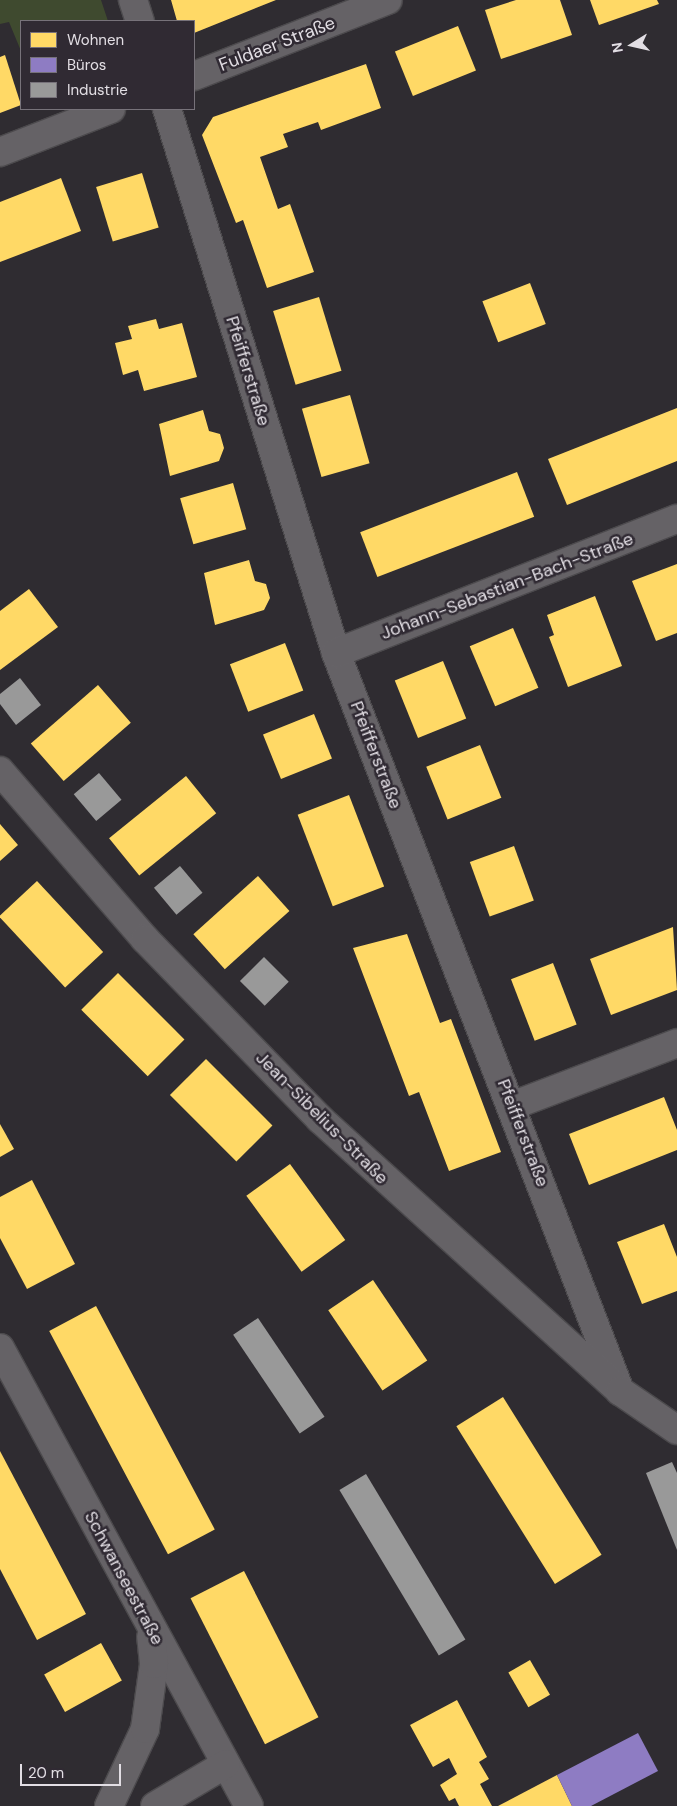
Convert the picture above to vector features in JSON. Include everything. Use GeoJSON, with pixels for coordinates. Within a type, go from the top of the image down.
{"type":"FeatureCollection","features":[{"type":"Feature","properties":{"kind":"street"},"geometry":{"type":"LineString","coordinates":[[133,0],[140,20]]}},
{"type":"Feature","properties":{"kind":"street","name":"Fuldaer Straße"},"geometry":{"type":"LineString","coordinates":[[195,76],[388,0]]}},
{"type":"Feature","properties":{"kind":"street"},"geometry":{"type":"LineString","coordinates":[[0,152],[107,110]]}},
{"type":"Feature","properties":{"kind":"street","name":"Pfeifferstraße"},"geometry":{"type":"LineString","coordinates":[[167,110],[336,653],[514,1105],[620,1390]]}},
{"type":"Feature","properties":{"kind":"street","name":"Johann-Sebastian-Bach-Straße"},"geometry":{"type":"LineString","coordinates":[[336,653],[677,519]]}},
{"type":"Feature","properties":{"kind":"street","name":"Jean-Sibelius-Straße"},"geometry":{"type":"LineString","coordinates":[[0,771],[144,939],[320,1118],[620,1390],[677,1430]]}},
{"type":"Feature","properties":{"kind":"street"},"geometry":{"type":"LineString","coordinates":[[514,1105],[677,1043]]}},
{"type":"Feature","properties":{"kind":"street","name":"Schwanseestraße"},"geometry":{"type":"LineString","coordinates":[[0,1348],[150,1628],[249,1806]]}},
{"type":"Feature","properties":{"kind":"street"},"geometry":{"type":"LineString","coordinates":[[109,1806],[136,1753],[152,1700],[150,1628]]}},
{"type":"Feature","properties":{"kind":"street"},"geometry":{"type":"LineString","coordinates":[[155,1806],[226,1764]]}},
{"type":"Feature","properties":{"kind":"green space"},"geometry":{"type":"Polygon","coordinates":[[[0,0],[101,0],[108,20],[20,20],[20,49],[9,22],[0,24],[0,0]]]}},
{"type":"Feature","properties":{"kind":"building: Wohnen"},"geometry":{"type":"Polygon","coordinates":[[[171,0],[276,0],[195,33],[195,20],[177,20],[171,0]]]}},
{"type":"Feature","properties":{"kind":"building: Wohnen"},"geometry":{"type":"Polygon","coordinates":[[[516,0],[560,0],[572,35],[501,59],[485,10],[516,0]]]}},
{"type":"Feature","properties":{"kind":"building: Wohnen"},"geometry":{"type":"Polygon","coordinates":[[[590,0],[657,0],[659,4],[599,25],[590,0]]]}},
{"type":"Feature","properties":{"kind":"building: Wohnen"},"geometry":{"type":"Polygon","coordinates":[[[458,26],[476,71],[413,96],[395,51],[458,26]]]}},
{"type":"Feature","properties":{"kind":"building: Wohnen"},"geometry":{"type":"Polygon","coordinates":[[[5,55],[20,105],[0,113],[0,57],[5,55]]]}},
{"type":"Feature","properties":{"kind":"building: Wohnen"},"geometry":{"type":"Polygon","coordinates":[[[366,64],[381,108],[321,130],[318,122],[283,134],[288,147],[260,157],[278,209],[290,204],[314,272],[267,288],[243,220],[236,223],[202,135],[213,117],[366,64]]]}},
{"type":"Feature","properties":{"kind":"building: Wohnen"},"geometry":{"type":"Polygon","coordinates":[[[142,173],[159,228],[113,242],[96,187],[142,173]]]}},
{"type":"Feature","properties":{"kind":"building: Wohnen"},"geometry":{"type":"Polygon","coordinates":[[[61,178],[81,231],[0,262],[0,202],[61,178]]]}},
{"type":"Feature","properties":{"kind":"building: Wohnen"},"geometry":{"type":"Polygon","coordinates":[[[530,283],[546,324],[498,342],[482,301],[530,283]]]}},
{"type":"Feature","properties":{"kind":"building: Wohnen"},"geometry":{"type":"Polygon","coordinates":[[[319,297],[342,371],[296,385],[273,311],[319,297]]]}},
{"type":"Feature","properties":{"kind":"building: Wohnen"},"geometry":{"type":"Polygon","coordinates":[[[156,319],[159,329],[182,323],[197,377],[144,391],[138,370],[123,375],[115,343],[132,339],[128,326],[156,319]]]}},
{"type":"Feature","properties":{"kind":"building: Wohnen"},"geometry":{"type":"Polygon","coordinates":[[[350,395],[370,463],[322,477],[302,409],[350,395]]]}},
{"type":"Feature","properties":{"kind":"building: Wohnen"},"geometry":{"type":"Polygon","coordinates":[[[677,408],[677,461],[567,505],[548,459],[677,408]]]}},
{"type":"Feature","properties":{"kind":"building: Wohnen"},"geometry":{"type":"Polygon","coordinates":[[[203,410],[209,431],[220,434],[224,448],[219,461],[170,476],[159,424],[203,410]]]}},
{"type":"Feature","properties":{"kind":"building: Wohnen"},"geometry":{"type":"Polygon","coordinates":[[[517,472],[534,517],[377,577],[360,532],[517,472]]]}},
{"type":"Feature","properties":{"kind":"building: Wohnen"},"geometry":{"type":"Polygon","coordinates":[[[233,483],[246,529],[193,544],[180,498],[233,483]]]}},
{"type":"Feature","properties":{"kind":"building: Wohnen"},"geometry":{"type":"Polygon","coordinates":[[[249,560],[255,581],[266,584],[270,598],[264,610],[215,625],[204,573],[249,560]]]}},
{"type":"Feature","properties":{"kind":"building: Wohnen"},"geometry":{"type":"Polygon","coordinates":[[[677,564],[677,633],[656,641],[632,581],[677,564]]]}},
{"type":"Feature","properties":{"kind":"building: Wohnen"},"geometry":{"type":"Polygon","coordinates":[[[29,589],[58,627],[0,670],[0,611],[29,589]]]}},
{"type":"Feature","properties":{"kind":"building: Wohnen"},"geometry":{"type":"Polygon","coordinates":[[[595,596],[622,666],[568,687],[549,637],[554,635],[547,615],[595,596]]]}},
{"type":"Feature","properties":{"kind":"building: Wohnen"},"geometry":{"type":"Polygon","coordinates":[[[513,628],[538,688],[495,706],[470,646],[513,628]]]}},
{"type":"Feature","properties":{"kind":"building: Wohnen"},"geometry":{"type":"Polygon","coordinates":[[[285,643],[303,691],[248,712],[230,664],[285,643]]]}},
{"type":"Feature","properties":{"kind":"building: Wohnen"},"geometry":{"type":"Polygon","coordinates":[[[443,661],[466,718],[418,738],[395,680],[443,661]]]}},
{"type":"Feature","properties":{"kind":"building: Wohnen"},"geometry":{"type":"Polygon","coordinates":[[[98,685],[131,723],[64,781],[31,743],[98,685]]]}},
{"type":"Feature","properties":{"kind":"building: Wohnen"},"geometry":{"type":"Polygon","coordinates":[[[314,714],[332,759],[281,779],[263,735],[314,714]]]}},
{"type":"Feature","properties":{"kind":"building: Wohnen"},"geometry":{"type":"Polygon","coordinates":[[[480,745],[501,798],[448,820],[426,767],[480,745]]]}},
{"type":"Feature","properties":{"kind":"building: Wohnen"},"geometry":{"type":"Polygon","coordinates":[[[186,776],[216,813],[139,876],[109,838],[186,776]]]}},
{"type":"Feature","properties":{"kind":"building: Wohnen"},"geometry":{"type":"Polygon","coordinates":[[[349,795],[384,886],[333,906],[298,815],[349,795]]]}},
{"type":"Feature","properties":{"kind":"building: Wohnen"},"geometry":{"type":"Polygon","coordinates":[[[0,824],[18,845],[0,861],[0,824]]]}},
{"type":"Feature","properties":{"kind":"building: Wohnen"},"geometry":{"type":"Polygon","coordinates":[[[514,846],[534,901],[490,917],[470,862],[514,846]]]}},
{"type":"Feature","properties":{"kind":"building: Wohnen"},"geometry":{"type":"Polygon","coordinates":[[[258,876],[289,911],[225,969],[193,934],[258,876]]]}},
{"type":"Feature","properties":{"kind":"building: Wohnen"},"geometry":{"type":"Polygon","coordinates":[[[37,881],[103,952],[65,987],[0,918],[37,881]]]}},
{"type":"Feature","properties":{"kind":"building: Wohnen"},"geometry":{"type":"Polygon","coordinates":[[[673,927],[677,990],[611,1015],[590,959],[673,927]]]}},
{"type":"Feature","properties":{"kind":"building: Wohnen"},"geometry":{"type":"Polygon","coordinates":[[[407,934],[440,1023],[451,1019],[501,1152],[449,1171],[419,1092],[409,1096],[353,948],[407,934]]]}},
{"type":"Feature","properties":{"kind":"building: Wohnen"},"geometry":{"type":"Polygon","coordinates":[[[553,963],[577,1025],[535,1041],[511,979],[553,963]]]}},
{"type":"Feature","properties":{"kind":"building: Wohnen"},"geometry":{"type":"Polygon","coordinates":[[[118,973],[184,1039],[148,1076],[81,1010],[118,973]]]}},
{"type":"Feature","properties":{"kind":"building: Wohnen"},"geometry":{"type":"Polygon","coordinates":[[[206,1059],[272,1125],[236,1162],[170,1095],[206,1059]]]}},
{"type":"Feature","properties":{"kind":"building: Wohnen"},"geometry":{"type":"Polygon","coordinates":[[[664,1097],[677,1130],[677,1150],[589,1185],[569,1134],[664,1097]]]}},
{"type":"Feature","properties":{"kind":"building: Wohnen"},"geometry":{"type":"Polygon","coordinates":[[[0,1124],[14,1149],[0,1157],[0,1124]]]}},
{"type":"Feature","properties":{"kind":"building: Wohnen"},"geometry":{"type":"Polygon","coordinates":[[[290,1164],[345,1240],[302,1272],[246,1196],[290,1164]]]}},
{"type":"Feature","properties":{"kind":"building: Wohnen"},"geometry":{"type":"Polygon","coordinates":[[[32,1180],[75,1264],[27,1289],[0,1238],[0,1197],[32,1180]]]}},
{"type":"Feature","properties":{"kind":"building: Wohnen"},"geometry":{"type":"Polygon","coordinates":[[[664,1224],[677,1257],[677,1291],[642,1304],[617,1242],[664,1224]]]}},
{"type":"Feature","properties":{"kind":"building: Wohnen"},"geometry":{"type":"Polygon","coordinates":[[[373,1280],[427,1360],[382,1391],[328,1310],[373,1280]]]}},
{"type":"Feature","properties":{"kind":"building: Wohnen"},"geometry":{"type":"Polygon","coordinates":[[[96,1306],[215,1529],[168,1554],[49,1331],[96,1306]]]}},
{"type":"Feature","properties":{"kind":"building: Wohnen"},"geometry":{"type":"Polygon","coordinates":[[[503,1397],[602,1555],[555,1584],[456,1426],[503,1397]]]}},
{"type":"Feature","properties":{"kind":"building: Wohnen"},"geometry":{"type":"Polygon","coordinates":[[[0,1451],[86,1614],[37,1640],[0,1569],[0,1451]]]}},
{"type":"Feature","properties":{"kind":"building: Wohnen"},"geometry":{"type":"Polygon","coordinates":[[[244,1571],[318,1717],[265,1744],[191,1598],[244,1571]]]}},
{"type":"Feature","properties":{"kind":"building: Wohnen"},"geometry":{"type":"Polygon","coordinates":[[[101,1643],[122,1681],[65,1712],[44,1675],[101,1643]]]}},
{"type":"Feature","properties":{"kind":"building: Wohnen"},"geometry":{"type":"Polygon","coordinates":[[[530,1660],[550,1695],[528,1707],[508,1672],[530,1660]]]}},
{"type":"Feature","properties":{"kind":"building: Wohnen"},"geometry":{"type":"Polygon","coordinates":[[[457,1700],[487,1757],[479,1762],[489,1779],[480,1784],[492,1806],[459,1806],[455,1798],[449,1801],[440,1785],[457,1774],[449,1758],[433,1767],[410,1725],[457,1700]]]}},
{"type":"Feature","properties":{"kind":"building: Wohnen"},"geometry":{"type":"Polygon","coordinates":[[[557,1775],[572,1806],[498,1806],[557,1775]]]}},
{"type":"Feature","properties":{"kind":"building: Büros"},"geometry":{"type":"Polygon","coordinates":[[[638,1733],[658,1771],[591,1806],[572,1806],[557,1775],[638,1733]]]}},
{"type":"Feature","properties":{"kind":"building: Industrie"},"geometry":{"type":"Polygon","coordinates":[[[20,678],[41,705],[16,725],[0,704],[0,694],[20,678]]]}},
{"type":"Feature","properties":{"kind":"building: Industrie"},"geometry":{"type":"Polygon","coordinates":[[[99,773],[121,800],[96,821],[74,794],[99,773]]]}},
{"type":"Feature","properties":{"kind":"building: Industrie"},"geometry":{"type":"Polygon","coordinates":[[[180,866],[202,893],[176,915],[154,888],[180,866]]]}},
{"type":"Feature","properties":{"kind":"building: Industrie"},"geometry":{"type":"Polygon","coordinates":[[[264,957],[289,982],[265,1006],[240,981],[264,957]]]}},
{"type":"Feature","properties":{"kind":"building: Industrie"},"geometry":{"type":"Polygon","coordinates":[[[258,1318],[325,1417],[300,1433],[233,1335],[258,1318]]]}},
{"type":"Feature","properties":{"kind":"building: Industrie"},"geometry":{"type":"Polygon","coordinates":[[[672,1462],[677,1473],[677,1550],[646,1473],[672,1462]]]}},
{"type":"Feature","properties":{"kind":"building: Industrie"},"geometry":{"type":"Polygon","coordinates":[[[366,1474],[465,1639],[439,1655],[339,1490],[366,1474]]]}}]}
